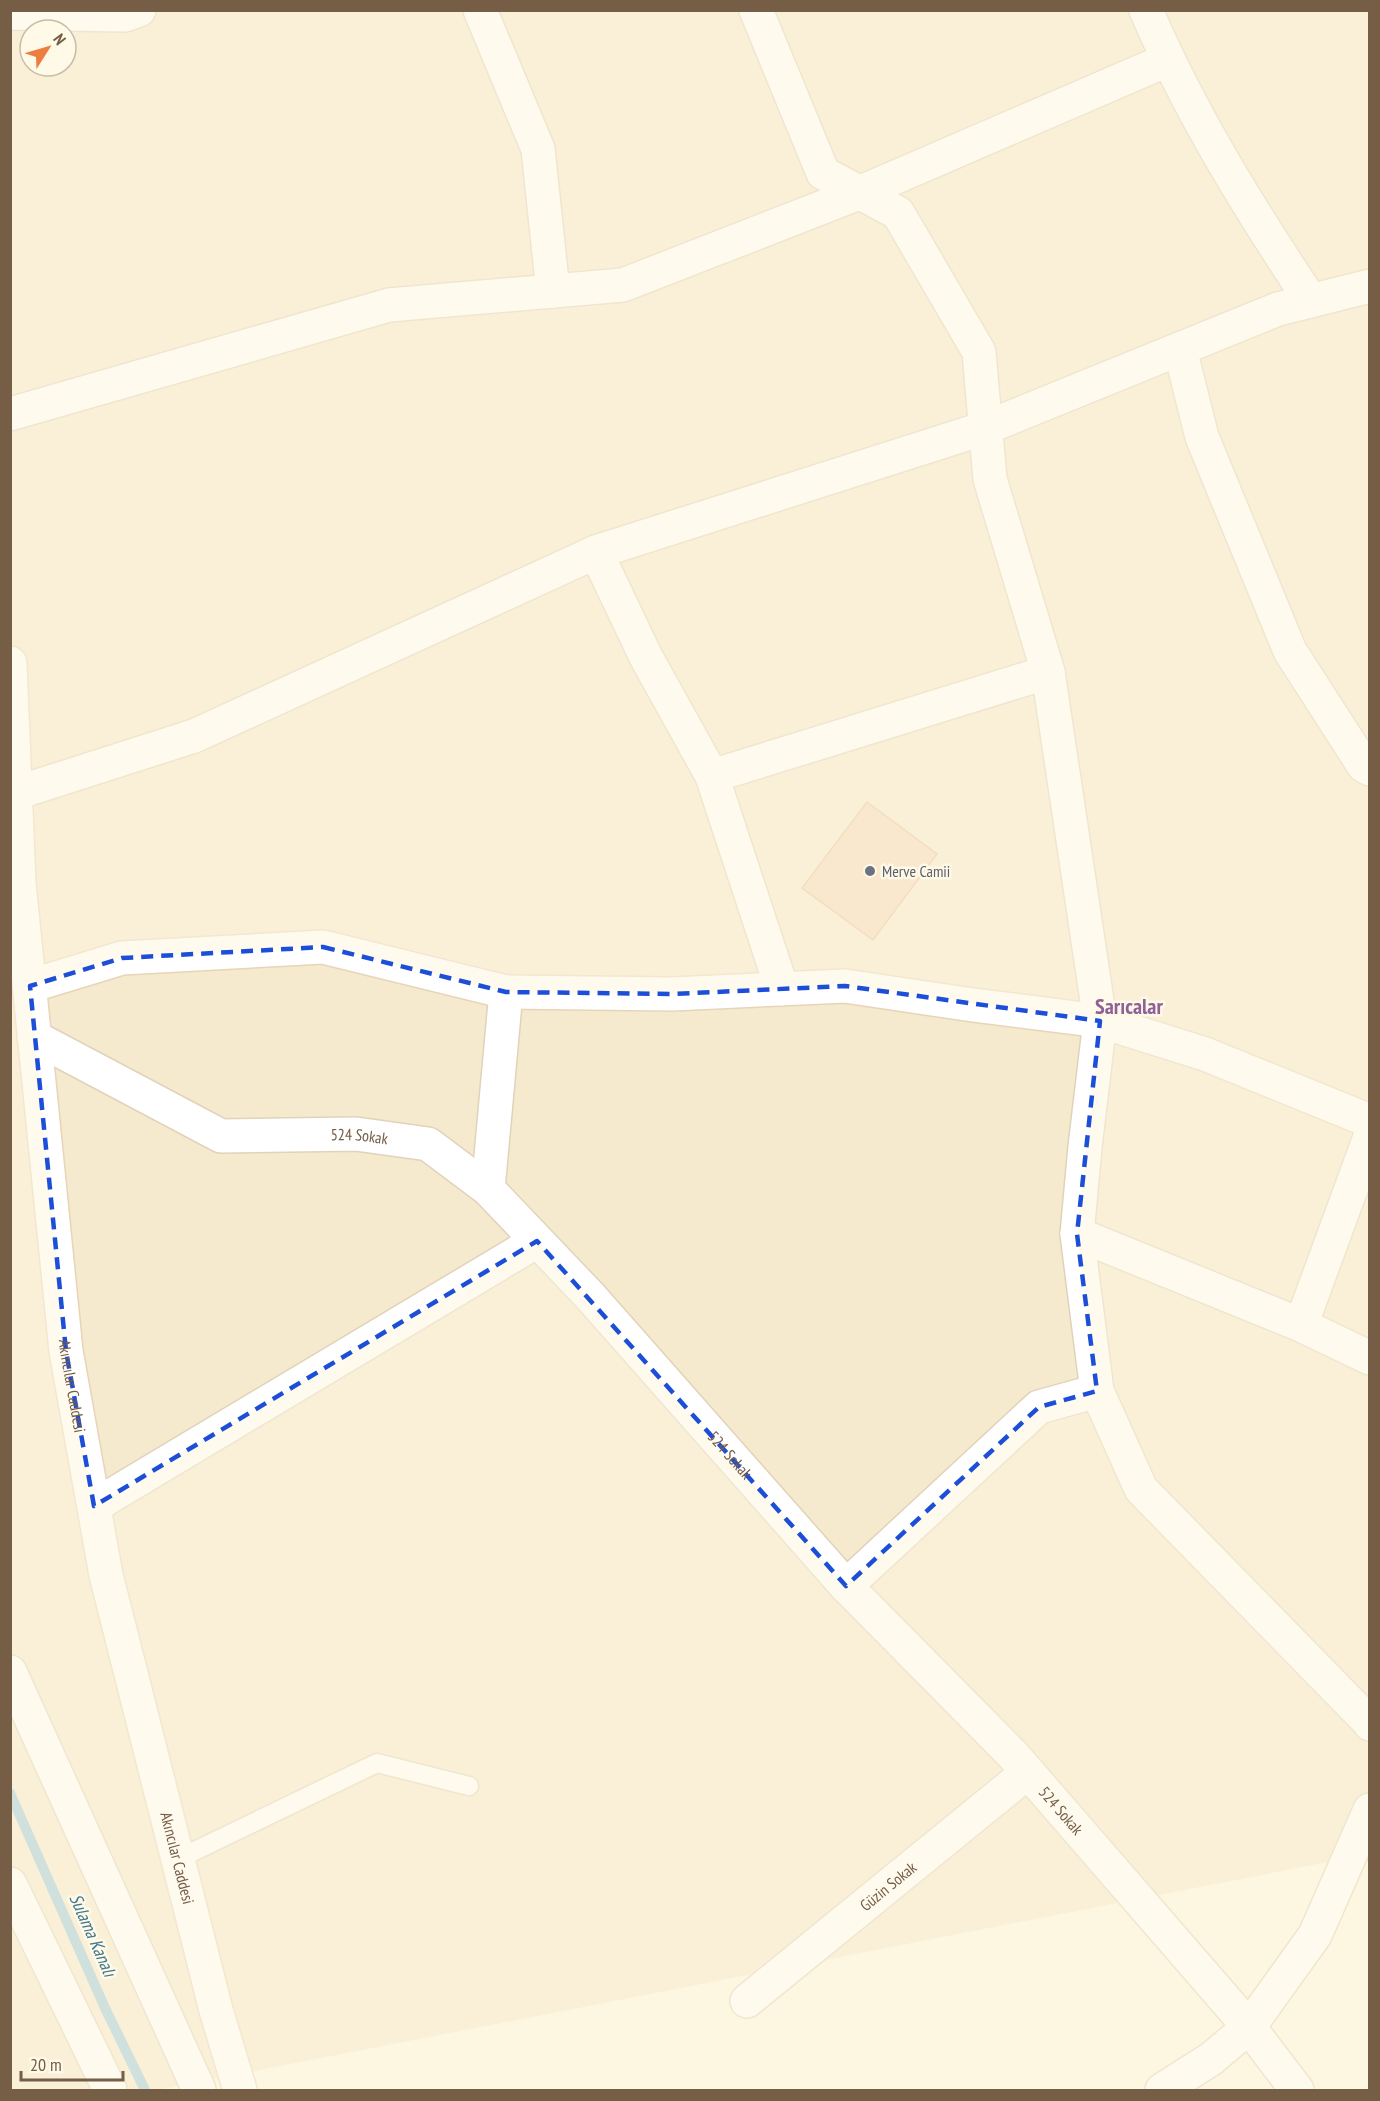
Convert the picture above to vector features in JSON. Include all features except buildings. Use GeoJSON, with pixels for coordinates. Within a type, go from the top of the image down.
{"type":"FeatureCollection","features":[{"type":"Feature","properties":{"kind":"street"},"geometry":{"type":"LineString","coordinates":[[10,13],[125,15],[140,10]]}},
{"type":"Feature","properties":{"kind":"street"},"geometry":{"type":"LineString","coordinates":[[480,10],[538,149],[553,291]]}},
{"type":"Feature","properties":{"kind":"street"},"geometry":{"type":"LineString","coordinates":[[756,10],[823,173],[898,213],[979,352],[990,479],[1048,672],[1100,1021],[1077,1234],[1097,1391],[1141,1489],[1370,1724]]}},
{"type":"Feature","properties":{"kind":"street"},"geometry":{"type":"LineString","coordinates":[[1146,10],[1167,60],[1255,217],[1311,301]]}},
{"type":"Feature","properties":{"kind":"street"},"geometry":{"type":"LineString","coordinates":[[10,414],[389,305],[623,285],[859,193],[1167,60]]}},
{"type":"Feature","properties":{"kind":"street"},"geometry":{"type":"LineString","coordinates":[[16,793],[194,736],[596,552],[985,428],[1278,309],[1370,286]]}},
{"type":"Feature","properties":{"kind":"street"},"geometry":{"type":"LineString","coordinates":[[1180,349],[1202,437],[1290,651],[1364,766],[1370,769]]}},
{"type":"Feature","properties":{"kind":"street"},"geometry":{"type":"LineString","coordinates":[[596,552],[646,657],[712,776],[782,988]]}},
{"type":"Feature","properties":{"kind":"street","name":"Akıncılar Caddesi"},"geometry":{"type":"LineString","coordinates":[[10,663],[16,793],[15,883],[30,986],[66,1351],[106,1575],[216,2010],[240,2091]]}},
{"type":"Feature","properties":{"kind":"street"},"geometry":{"type":"LineString","coordinates":[[712,776],[1048,672]]}},
{"type":"Feature","properties":{"kind":"street"},"geometry":{"type":"LineString","coordinates":[[30,986],[122,958],[323,947],[506,992],[672,994],[845,986],[1100,1021],[1205,1054],[1370,1121]]}},
{"type":"Feature","properties":{"kind":"street"},"geometry":{"type":"LineString","coordinates":[[488,1189],[506,992]]}},
{"type":"Feature","properties":{"kind":"street","name":"524 Sokak"},"geometry":{"type":"LineString","coordinates":[[34,1038],[221,1136],[356,1134],[428,1144],[488,1189],[598,1305],[846,1586],[1028,1772],[1249,2027],[1298,2091]]}},
{"type":"Feature","properties":{"kind":"street"},"geometry":{"type":"LineString","coordinates":[[1301,1325],[1370,1137]]}},
{"type":"Feature","properties":{"kind":"street"},"geometry":{"type":"LineString","coordinates":[[1077,1234],[1301,1325],[1370,1358]]}},
{"type":"Feature","properties":{"kind":"street"},"geometry":{"type":"LineString","coordinates":[[93,1506],[537,1241]]}},
{"type":"Feature","properties":{"kind":"street"},"geometry":{"type":"LineString","coordinates":[[846,1586],[1039,1407],[1097,1391]]}},
{"type":"Feature","properties":{"kind":"street"},"geometry":{"type":"LineString","coordinates":[[10,1672],[199,2091]]}},
{"type":"Feature","properties":{"kind":"street","name":"Güzin Sokak"},"geometry":{"type":"LineString","coordinates":[[747,2001],[1028,1772]]}},
{"type":"Feature","properties":{"kind":"street"},"geometry":{"type":"LineString","coordinates":[[1162,2091],[1211,2059],[1249,2027],[1315,1935],[1370,1810]]}},
{"type":"Feature","properties":{"kind":"street"},"geometry":{"type":"LineString","coordinates":[[10,1884],[110,2091]]}},
{"type":"Feature","properties":{"kind":"lane"},"geometry":{"type":"LineString","coordinates":[[178,1858],[376,1763],[469,1786]]}},
{"type":"Feature","properties":{"kind":"highlighted area"},"geometry":{"type":"Polygon","coordinates":[[[323,947],[506,992],[672,994],[845,986],[1100,1021],[1077,1234],[1097,1391],[1039,1407],[846,1586],[537,1241],[94,1506],[66,1351],[30,986],[122,958],[323,947]]]}},
{"type":"Feature","properties":{"kind":"shaded area"},"geometry":{"type":"Polygon","coordinates":[[[11,11],[1369,11],[1369,1854],[157,2090],[11,2090],[11,11]]]}},
{"type":"Feature","properties":{"kind":"waterway","name":"Sulama Kanalı"},"geometry":{"type":"LineString","coordinates":[[10,1793],[105,2008],[145,2090]]}},
{"type":"Feature","properties":{"kind":"place","name":"Merve Camii"},"geometry":{"type":"Point","coordinates":[870,871]}},
{"type":"Feature","properties":{"kind":"district","name":"Sarıcalar"},"geometry":{"type":"Point","coordinates":[1129,1006]}}]}
